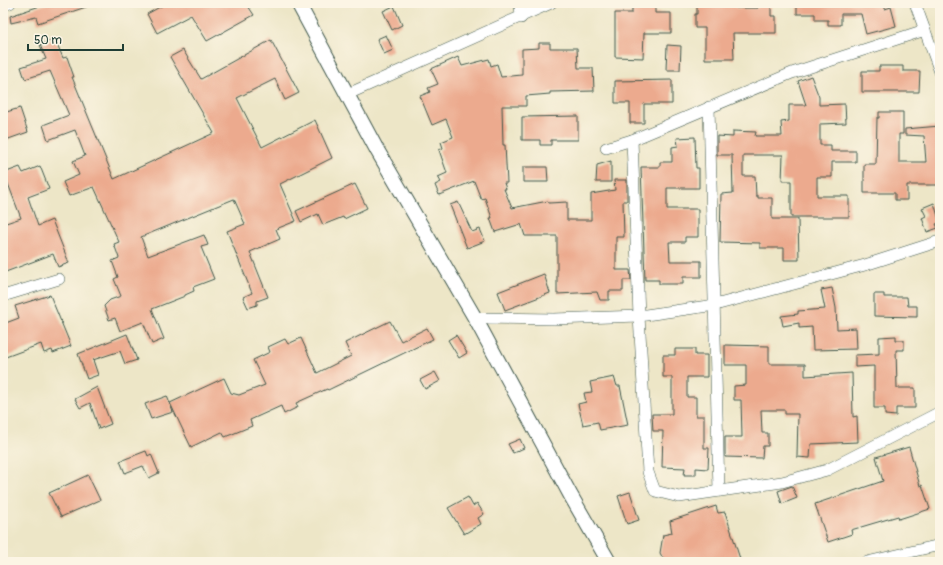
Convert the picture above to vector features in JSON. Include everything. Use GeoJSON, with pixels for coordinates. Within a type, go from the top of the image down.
{"type":"FeatureCollection","features":[{"type":"Feature","properties":{"kind":"street"},"geometry":{"type":"LineString","coordinates":[[3,5],[10,3]]}},
{"type":"Feature","properties":{"kind":"street"},"geometry":{"type":"LineString","coordinates":[[298,3],[377,150],[475,318],[571,496],[609,562]]}},
{"type":"Feature","properties":{"kind":"street"},"geometry":{"type":"LineString","coordinates":[[520,3],[521,18]]}},
{"type":"Feature","properties":{"kind":"street"},"geometry":{"type":"LineString","coordinates":[[348,94],[521,18],[551,3]]}},
{"type":"Feature","properties":{"kind":"street"},"geometry":{"type":"LineString","coordinates":[[915,3],[940,72]]}},
{"type":"Feature","properties":{"kind":"street"},"geometry":{"type":"LineString","coordinates":[[606,148],[632,140],[792,73],[925,30]]}},
{"type":"Feature","properties":{"kind":"street"},"geometry":{"type":"LineString","coordinates":[[709,107],[719,491]]}},
{"type":"Feature","properties":{"kind":"street"},"geometry":{"type":"LineString","coordinates":[[632,140],[639,316],[648,472],[655,491],[679,497],[782,482],[827,470],[940,412]]}},
{"type":"Feature","properties":{"kind":"street"},"geometry":{"type":"LineString","coordinates":[[475,318],[554,319],[639,316],[715,305],[865,265],[940,241]]}},
{"type":"Feature","properties":{"kind":"street"},"geometry":{"type":"LineString","coordinates":[[3,296],[59,279]]}},
{"type":"Feature","properties":{"kind":"street"},"geometry":{"type":"LineString","coordinates":[[867,562],[940,545]]}},
{"type":"Feature","properties":{"kind":"building"},"geometry":{"type":"Polygon","coordinates":[[[49,3],[92,3],[92,5],[38,23],[36,17],[11,23],[10,16],[49,3]]]}},
{"type":"Feature","properties":{"kind":"building"},"geometry":{"type":"Polygon","coordinates":[[[167,3],[246,3],[254,15],[207,41],[191,15],[157,33],[147,14],[167,3]]]}},
{"type":"Feature","properties":{"kind":"building"},"geometry":{"type":"Polygon","coordinates":[[[697,3],[712,3],[712,5],[735,4],[736,8],[758,8],[757,3],[771,3],[771,16],[776,16],[776,33],[733,33],[734,59],[705,59],[705,28],[695,28],[697,3]]]}},
{"type":"Feature","properties":{"kind":"building"},"geometry":{"type":"Polygon","coordinates":[[[797,3],[885,3],[885,9],[891,7],[896,26],[866,34],[861,14],[841,14],[841,25],[828,25],[828,20],[815,20],[815,14],[797,14],[797,3]]]}},
{"type":"Feature","properties":{"kind":"building"},"geometry":{"type":"Polygon","coordinates":[[[394,6],[402,25],[392,30],[383,11],[394,6]]]}},
{"type":"Feature","properties":{"kind":"building"},"geometry":{"type":"Polygon","coordinates":[[[632,7],[655,7],[655,13],[671,13],[671,33],[644,33],[643,58],[615,57],[615,13],[632,13],[632,7]]]}},
{"type":"Feature","properties":{"kind":"building"},"geometry":{"type":"Polygon","coordinates":[[[386,35],[393,50],[384,54],[377,39],[386,35]]]}},
{"type":"Feature","properties":{"kind":"building"},"geometry":{"type":"Polygon","coordinates":[[[55,39],[63,58],[67,57],[74,77],[72,77],[114,179],[214,133],[170,57],[183,50],[201,79],[271,40],[299,93],[285,100],[275,79],[237,98],[262,147],[315,120],[332,158],[280,184],[296,221],[276,229],[280,239],[250,252],[268,297],[257,301],[257,305],[248,308],[243,297],[252,293],[227,231],[245,224],[234,199],[141,237],[148,256],[204,235],[208,245],[201,247],[214,279],[193,287],[194,291],[185,296],[152,309],[164,339],[152,344],[143,322],[120,331],[115,318],[109,320],[104,306],[110,300],[121,296],[114,279],[118,277],[112,261],[119,258],[114,244],[119,242],[94,187],[69,196],[63,182],[79,175],[73,161],[85,156],[75,130],[48,140],[43,125],[69,115],[50,71],[25,79],[21,67],[46,59],[40,45],[55,39]]]}},
{"type":"Feature","properties":{"kind":"building"},"geometry":{"type":"Polygon","coordinates":[[[539,43],[550,43],[550,48],[577,48],[578,68],[593,68],[594,91],[550,92],[550,94],[526,96],[526,106],[502,106],[503,145],[505,145],[507,183],[504,183],[506,189],[504,189],[512,208],[548,201],[549,203],[567,202],[567,220],[591,220],[591,194],[615,190],[614,180],[627,180],[627,201],[623,201],[624,237],[616,237],[616,270],[630,270],[631,280],[623,280],[623,291],[609,291],[609,300],[600,300],[597,292],[557,294],[557,236],[525,236],[521,224],[495,232],[485,198],[481,199],[474,181],[439,195],[435,185],[441,182],[438,177],[447,173],[439,150],[443,148],[441,142],[453,137],[446,119],[432,125],[420,96],[430,92],[428,88],[438,84],[431,69],[458,57],[462,66],[489,59],[491,66],[497,64],[501,77],[522,75],[522,49],[539,48],[539,43]]]}},
{"type":"Feature","properties":{"kind":"building"},"geometry":{"type":"Polygon","coordinates":[[[667,45],[681,46],[680,70],[666,70],[667,45]]]}},
{"type":"Feature","properties":{"kind":"building"},"geometry":{"type":"Polygon","coordinates":[[[879,66],[903,66],[903,71],[920,71],[919,92],[862,92],[862,71],[879,71],[879,66]]]}},
{"type":"Feature","properties":{"kind":"building"},"geometry":{"type":"Polygon","coordinates":[[[811,76],[819,97],[819,105],[845,104],[846,123],[820,124],[820,145],[831,145],[831,151],[856,151],[856,162],[832,162],[832,177],[817,177],[817,196],[849,196],[849,217],[791,217],[791,181],[782,181],[783,155],[743,155],[743,176],[755,176],[756,196],[758,196],[758,198],[772,198],[772,219],[798,219],[799,260],[784,260],[784,248],[760,248],[760,243],[720,242],[721,194],[733,193],[732,155],[717,155],[717,136],[733,137],[733,131],[756,132],[755,136],[782,136],[781,122],[789,121],[789,105],[806,105],[798,81],[811,76]]]}},
{"type":"Feature","properties":{"kind":"building"},"geometry":{"type":"Polygon","coordinates":[[[672,80],[672,104],[644,104],[644,123],[630,123],[630,103],[615,103],[615,81],[672,80]]]}},
{"type":"Feature","properties":{"kind":"building"},"geometry":{"type":"Polygon","coordinates":[[[20,108],[28,132],[3,141],[3,113],[20,108]]]}},
{"type":"Feature","properties":{"kind":"building"},"geometry":{"type":"Polygon","coordinates":[[[879,112],[903,112],[903,134],[899,134],[899,162],[926,162],[924,136],[905,135],[905,129],[940,126],[940,185],[907,185],[907,200],[895,200],[895,193],[864,193],[864,164],[876,164],[877,118],[879,118],[879,112]]]}},
{"type":"Feature","properties":{"kind":"building"},"geometry":{"type":"Polygon","coordinates":[[[578,116],[578,140],[551,140],[551,145],[540,145],[540,140],[522,140],[522,117],[578,116]]]}},
{"type":"Feature","properties":{"kind":"building"},"geometry":{"type":"Polygon","coordinates":[[[695,137],[696,168],[699,168],[699,188],[667,188],[667,209],[698,209],[698,237],[685,237],[685,242],[669,242],[670,261],[701,261],[701,277],[683,277],[683,284],[659,284],[659,280],[645,280],[641,167],[660,167],[660,162],[672,162],[672,147],[678,146],[677,138],[695,137]]]}},
{"type":"Feature","properties":{"kind":"building"},"geometry":{"type":"Polygon","coordinates":[[[611,161],[611,182],[596,182],[597,165],[611,161]]]}},
{"type":"Feature","properties":{"kind":"building"},"geometry":{"type":"Polygon","coordinates":[[[40,166],[49,189],[28,197],[38,226],[52,220],[69,263],[58,267],[53,254],[3,273],[3,224],[21,218],[4,173],[20,167],[23,173],[40,166]]]}},
{"type":"Feature","properties":{"kind":"building"},"geometry":{"type":"Polygon","coordinates":[[[523,167],[547,167],[548,182],[523,182],[523,167]]]}},
{"type":"Feature","properties":{"kind":"building"},"geometry":{"type":"Polygon","coordinates":[[[355,184],[367,208],[344,219],[343,217],[323,225],[318,214],[301,222],[296,211],[355,184]]]}},
{"type":"Feature","properties":{"kind":"building"},"geometry":{"type":"Polygon","coordinates":[[[458,202],[472,232],[480,229],[485,241],[467,248],[450,205],[458,202]]]}},
{"type":"Feature","properties":{"kind":"building"},"geometry":{"type":"Polygon","coordinates":[[[934,203],[940,223],[936,224],[938,228],[927,232],[922,218],[926,216],[922,208],[934,203]]]}},
{"type":"Feature","properties":{"kind":"building"},"geometry":{"type":"Polygon","coordinates":[[[544,274],[550,293],[505,310],[498,292],[544,274]]]}},
{"type":"Feature","properties":{"kind":"building"},"geometry":{"type":"Polygon","coordinates":[[[832,288],[836,308],[837,329],[856,328],[857,349],[813,350],[812,327],[799,328],[799,323],[783,326],[781,316],[798,314],[798,311],[825,309],[821,290],[832,288]]]}},
{"type":"Feature","properties":{"kind":"building"},"geometry":{"type":"Polygon","coordinates":[[[874,294],[884,294],[884,297],[907,297],[908,306],[917,306],[917,317],[874,316],[874,294]]]}},
{"type":"Feature","properties":{"kind":"building"},"geometry":{"type":"Polygon","coordinates":[[[50,295],[71,346],[53,353],[52,350],[44,353],[41,344],[3,358],[3,324],[19,318],[15,306],[50,295]]]}},
{"type":"Feature","properties":{"kind":"building"},"geometry":{"type":"Polygon","coordinates":[[[390,321],[401,341],[427,328],[433,339],[328,390],[327,389],[296,403],[298,407],[284,414],[281,406],[250,420],[252,426],[225,437],[222,432],[191,447],[170,403],[224,378],[231,393],[239,395],[265,385],[253,360],[270,352],[268,347],[285,339],[288,344],[301,338],[317,373],[351,356],[345,343],[390,321]]]}},
{"type":"Feature","properties":{"kind":"building"},"geometry":{"type":"Polygon","coordinates":[[[127,334],[137,360],[125,364],[120,351],[93,360],[98,375],[87,379],[78,354],[127,334]]]}},
{"type":"Feature","properties":{"kind":"building"},"geometry":{"type":"Polygon","coordinates":[[[456,335],[467,353],[459,358],[448,340],[456,335]]]}},
{"type":"Feature","properties":{"kind":"building"},"geometry":{"type":"Polygon","coordinates":[[[896,336],[896,340],[904,340],[904,350],[896,350],[897,388],[915,388],[915,408],[896,408],[896,416],[885,415],[885,408],[874,408],[874,366],[855,367],[855,355],[879,354],[879,337],[896,336]]]}},
{"type":"Feature","properties":{"kind":"building"},"geometry":{"type":"Polygon","coordinates":[[[725,345],[769,346],[769,364],[805,364],[805,376],[852,373],[853,417],[857,416],[858,442],[811,444],[810,458],[797,457],[798,414],[785,414],[785,410],[761,410],[762,433],[768,433],[768,446],[763,446],[762,458],[725,457],[725,437],[742,437],[741,400],[734,400],[734,386],[746,385],[746,365],[725,365],[725,345]]]}},
{"type":"Feature","properties":{"kind":"building"},"geometry":{"type":"Polygon","coordinates":[[[675,349],[695,349],[695,355],[707,355],[707,377],[687,377],[687,397],[696,397],[696,416],[704,416],[704,448],[709,448],[708,469],[696,468],[696,475],[684,475],[685,468],[662,467],[663,431],[653,431],[652,414],[672,414],[672,377],[663,377],[663,355],[675,355],[675,349]]]}},
{"type":"Feature","properties":{"kind":"building"},"geometry":{"type":"Polygon","coordinates":[[[435,372],[440,381],[425,389],[420,380],[435,372]]]}},
{"type":"Feature","properties":{"kind":"building"},"geometry":{"type":"Polygon","coordinates":[[[614,377],[617,386],[620,386],[628,425],[600,430],[598,422],[583,425],[578,404],[586,402],[584,393],[592,392],[590,382],[614,377]]]}},
{"type":"Feature","properties":{"kind":"building"},"geometry":{"type":"Polygon","coordinates":[[[97,387],[111,424],[99,429],[90,403],[80,408],[75,399],[97,387]]]}},
{"type":"Feature","properties":{"kind":"building"},"geometry":{"type":"Polygon","coordinates":[[[167,396],[173,412],[151,419],[145,404],[167,396]]]}},
{"type":"Feature","properties":{"kind":"building"},"geometry":{"type":"Polygon","coordinates":[[[520,439],[524,448],[513,453],[508,444],[520,439]]]}},
{"type":"Feature","properties":{"kind":"building"},"geometry":{"type":"Polygon","coordinates":[[[909,447],[920,486],[922,485],[930,509],[899,519],[898,516],[851,530],[852,534],[828,542],[815,504],[883,481],[876,457],[909,447]]]}},
{"type":"Feature","properties":{"kind":"building"},"geometry":{"type":"Polygon","coordinates":[[[146,451],[148,456],[151,454],[159,473],[149,478],[143,466],[125,473],[120,461],[146,451]]]}},
{"type":"Feature","properties":{"kind":"building"},"geometry":{"type":"Polygon","coordinates":[[[88,475],[100,500],[61,517],[49,493],[88,475]]]}},
{"type":"Feature","properties":{"kind":"building"},"geometry":{"type":"Polygon","coordinates":[[[792,486],[797,498],[782,504],[778,491],[792,486]]]}},
{"type":"Feature","properties":{"kind":"building"},"geometry":{"type":"Polygon","coordinates":[[[630,492],[639,520],[627,524],[618,496],[630,492]]]}},
{"type":"Feature","properties":{"kind":"building"},"geometry":{"type":"Polygon","coordinates":[[[468,497],[473,506],[477,503],[484,514],[478,518],[481,524],[464,534],[448,508],[468,497]]]}},
{"type":"Feature","properties":{"kind":"building"},"geometry":{"type":"Polygon","coordinates":[[[716,506],[718,513],[725,512],[741,562],[665,562],[660,553],[663,535],[672,533],[670,521],[716,506]]]}}]}
